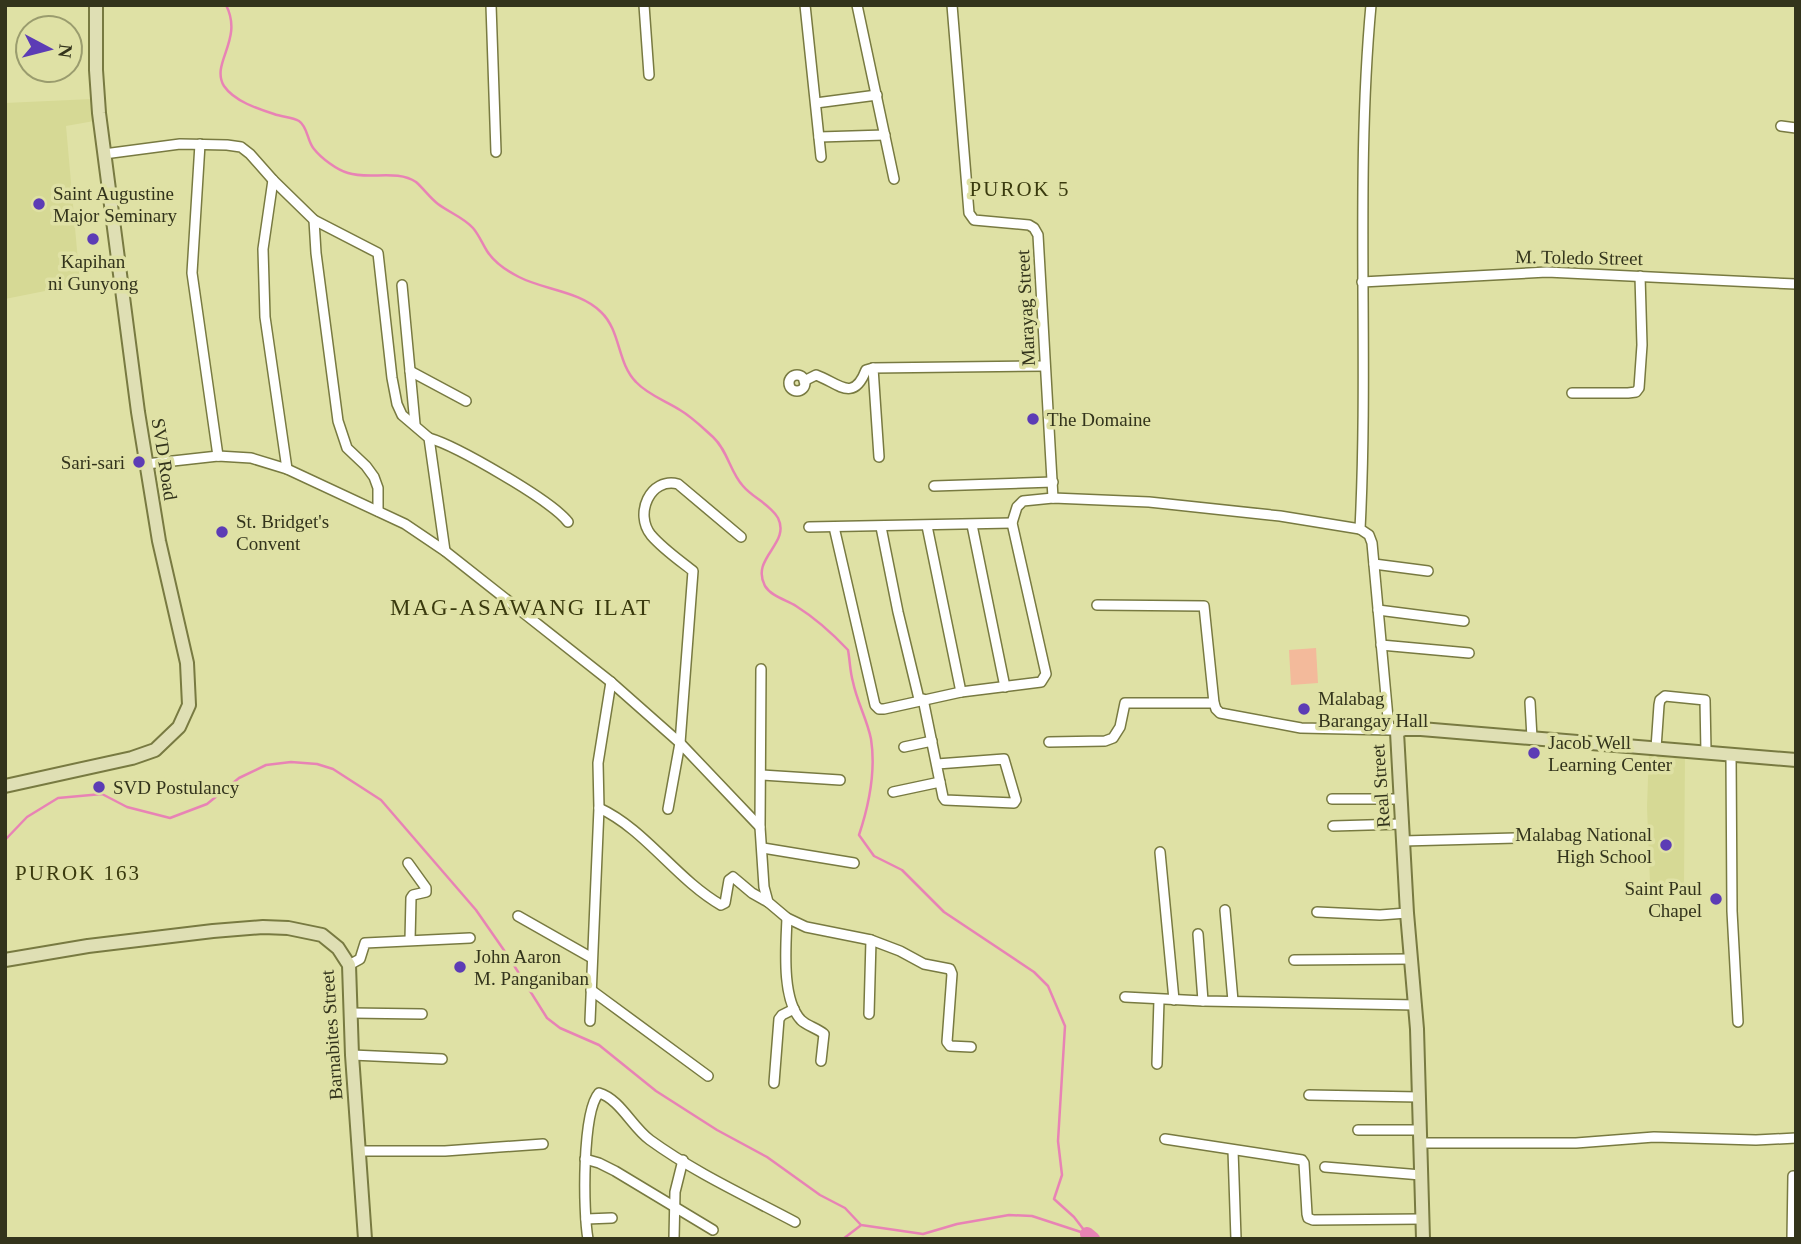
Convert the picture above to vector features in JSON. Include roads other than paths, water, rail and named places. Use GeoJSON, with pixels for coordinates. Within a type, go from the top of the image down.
{"type":"FeatureCollection","features":[{"type":"Feature","properties":{"kind":"street","name":"SVD Road"},"geometry":{"type":"LineString","coordinates":[[5,786],[132,758],[155,750],[179,727],[189,705],[187,663],[159,541],[146,464],[104,154],[96,70],[96,5]]}},
{"type":"Feature","properties":{"kind":"street"},"geometry":{"type":"LineString","coordinates":[[491,5],[496,152]]}},
{"type":"Feature","properties":{"kind":"street"},"geometry":{"type":"LineString","coordinates":[[644,5],[649,75]]}},
{"type":"Feature","properties":{"kind":"street"},"geometry":{"type":"LineString","coordinates":[[805,5],[821,157]]}},
{"type":"Feature","properties":{"kind":"street"},"geometry":{"type":"LineString","coordinates":[[857,5],[894,179]]}},
{"type":"Feature","properties":{"kind":"street","name":"Marayag Street"},"geometry":{"type":"LineString","coordinates":[[952,5],[969,213],[974,220],[983,222],[1029,225],[1038,236],[1053,498]]}},
{"type":"Feature","properties":{"kind":"street"},"geometry":{"type":"LineString","coordinates":[[1360,529],[1364,399],[1364,94],[1371,5]]}},
{"type":"Feature","properties":{"kind":"street"},"geometry":{"type":"LineString","coordinates":[[816,103],[877,95]]}},
{"type":"Feature","properties":{"kind":"street"},"geometry":{"type":"LineString","coordinates":[[1781,127],[1796,128]]}},
{"type":"Feature","properties":{"kind":"street"},"geometry":{"type":"LineString","coordinates":[[819,137],[885,135]]}},
{"type":"Feature","properties":{"kind":"street"},"geometry":{"type":"LineString","coordinates":[[104,154],[180,144],[241,148],[314,220],[378,253],[392,378],[402,415],[429,438],[480,462],[554,508],[568,522]]}},
{"type":"Feature","properties":{"kind":"street"},"geometry":{"type":"LineString","coordinates":[[200,144],[192,274],[218,456]]}},
{"type":"Feature","properties":{"kind":"street"},"geometry":{"type":"LineString","coordinates":[[273,180],[263,249],[265,317],[288,468]]}},
{"type":"Feature","properties":{"kind":"street"},"geometry":{"type":"LineString","coordinates":[[314,220],[338,421],[347,448],[374,477],[378,488],[378,511]]}},
{"type":"Feature","properties":{"kind":"street","name":"M. Toledo Street"},"geometry":{"type":"LineString","coordinates":[[1362,282],[1531,272],[1796,284]]}},
{"type":"Feature","properties":{"kind":"street"},"geometry":{"type":"LineString","coordinates":[[1573,393],[1628,393],[1636,392],[1639,388],[1642,345],[1640,276]]}},
{"type":"Feature","properties":{"kind":"street"},"geometry":{"type":"LineString","coordinates":[[402,285],[415,424]]}},
{"type":"Feature","properties":{"kind":"street"},"geometry":{"type":"LineString","coordinates":[[804,381],[817,375],[828,379],[838,388],[850,388],[858,385],[866,370],[873,368],[1045,366]]}},
{"type":"Feature","properties":{"kind":"street"},"geometry":{"type":"LineString","coordinates":[[873,368],[879,457]]}},
{"type":"Feature","properties":{"kind":"street"},"geometry":{"type":"LineString","coordinates":[[410,371],[466,401]]}},
{"type":"Feature","properties":{"kind":"street"},"geometry":{"type":"LineString","coordinates":[[429,438],[445,551]]}},
{"type":"Feature","properties":{"kind":"street"},"geometry":{"type":"LineString","coordinates":[[146,464],[218,456],[251,458],[288,468],[405,524],[445,551],[611,682],[680,743],[760,827]]}},
{"type":"Feature","properties":{"kind":"street"},"geometry":{"type":"LineString","coordinates":[[668,809],[680,743],[693,571],[649,533],[645,510],[651,490],[670,482],[678,484],[741,537]]}},
{"type":"Feature","properties":{"kind":"street"},"geometry":{"type":"LineString","coordinates":[[934,486],[1053,482]]}},
{"type":"Feature","properties":{"kind":"street"},"geometry":{"type":"LineString","coordinates":[[834,527],[879,709],[961,692],[1041,682],[1046,674],[1012,523],[1017,507],[1023,501],[1053,498],[1149,502],[1360,529],[1369,535],[1374,564],[1381,645],[1393,731],[1316,730],[1220,713],[1214,703],[1204,606],[1097,605]]}},
{"type":"Feature","properties":{"kind":"street"},"geometry":{"type":"LineString","coordinates":[[809,527],[1012,523]]}},
{"type":"Feature","properties":{"kind":"street"},"geometry":{"type":"LineString","coordinates":[[972,525],[1005,687]]}},
{"type":"Feature","properties":{"kind":"street"},"geometry":{"type":"LineString","coordinates":[[927,526],[961,692]]}},
{"type":"Feature","properties":{"kind":"street"},"geometry":{"type":"LineString","coordinates":[[881,527],[943,797],[950,801],[1014,803],[1016,800],[1004,759],[937,764]]}},
{"type":"Feature","properties":{"kind":"street"},"geometry":{"type":"LineString","coordinates":[[1374,564],[1428,570]]}},
{"type":"Feature","properties":{"kind":"street"},"geometry":{"type":"LineString","coordinates":[[1378,610],[1464,621]]}},
{"type":"Feature","properties":{"kind":"street"},"geometry":{"type":"LineString","coordinates":[[1381,645],[1469,653]]}},
{"type":"Feature","properties":{"kind":"street"},"geometry":{"type":"LineString","coordinates":[[761,669],[760,827],[764,887],[768,902]]}},
{"type":"Feature","properties":{"kind":"street"},"geometry":{"type":"LineString","coordinates":[[590,1021],[599,808],[598,763],[611,682]]}},
{"type":"Feature","properties":{"kind":"street"},"geometry":{"type":"LineString","coordinates":[[1656,748],[1659,705],[1665,696],[1705,701],[1706,752]]}},
{"type":"Feature","properties":{"kind":"street"},"geometry":{"type":"LineString","coordinates":[[1530,702],[1532,738]]}},
{"type":"Feature","properties":{"kind":"street"},"geometry":{"type":"LineString","coordinates":[[1049,742],[1105,741],[1114,738],[1120,727],[1125,703],[1214,703]]}},
{"type":"Feature","properties":{"kind":"street","name":"Real Street"},"geometry":{"type":"LineString","coordinates":[[1423,1239],[1416,1005],[1393,731],[1411,729],[1796,760]]}},
{"type":"Feature","properties":{"kind":"street"},"geometry":{"type":"LineString","coordinates":[[904,747],[932,741]]}},
{"type":"Feature","properties":{"kind":"street"},"geometry":{"type":"LineString","coordinates":[[1731,755],[1732,911],[1738,1021]]}},
{"type":"Feature","properties":{"kind":"street"},"geometry":{"type":"LineString","coordinates":[[761,775],[840,780]]}},
{"type":"Feature","properties":{"kind":"street"},"geometry":{"type":"LineString","coordinates":[[893,792],[940,782]]}},
{"type":"Feature","properties":{"kind":"street"},"geometry":{"type":"LineString","coordinates":[[1332,799],[1400,799]]}},
{"type":"Feature","properties":{"kind":"street"},"geometry":{"type":"LineString","coordinates":[[599,808],[650,845],[675,871],[720,905],[725,903],[729,880],[733,877],[787,918],[825,932],[871,940],[925,964],[950,969],[952,974],[947,1042],[950,1046],[971,1047]]}},
{"type":"Feature","properties":{"kind":"street"},"geometry":{"type":"LineString","coordinates":[[1333,826],[1402,824]]}},
{"type":"Feature","properties":{"kind":"street"},"geometry":{"type":"LineString","coordinates":[[1403,841],[1516,838]]}},
{"type":"Feature","properties":{"kind":"street"},"geometry":{"type":"LineString","coordinates":[[762,848],[855,863]]}},
{"type":"Feature","properties":{"kind":"street"},"geometry":{"type":"LineString","coordinates":[[1160,852],[1174,1000]]}},
{"type":"Feature","properties":{"kind":"street"},"geometry":{"type":"LineString","coordinates":[[408,863],[426,888],[426,892],[411,898],[410,940]]}},
{"type":"Feature","properties":{"kind":"street"},"geometry":{"type":"LineString","coordinates":[[1225,911],[1233,1001]]}},
{"type":"Feature","properties":{"kind":"street"},"geometry":{"type":"LineString","coordinates":[[1317,912],[1380,915],[1407,913]]}},
{"type":"Feature","properties":{"kind":"street"},"geometry":{"type":"LineString","coordinates":[[518,916],[592,958]]}},
{"type":"Feature","properties":{"kind":"street"},"geometry":{"type":"LineString","coordinates":[[787,918],[786,964],[794,1010],[801,1021],[824,1034],[821,1061]]}},
{"type":"Feature","properties":{"kind":"street","name":"Barnabites Street"},"geometry":{"type":"LineString","coordinates":[[5,960],[88,946],[213,931],[276,927],[322,935],[338,948],[349,965],[352,1055],[365,1239]]}},
{"type":"Feature","properties":{"kind":"street"},"geometry":{"type":"LineString","coordinates":[[1198,934],[1203,1002]]}},
{"type":"Feature","properties":{"kind":"street"},"geometry":{"type":"LineString","coordinates":[[349,965],[363,956],[362,945],[365,943],[470,938]]}},
{"type":"Feature","properties":{"kind":"street"},"geometry":{"type":"LineString","coordinates":[[869,1014],[871,940]]}},
{"type":"Feature","properties":{"kind":"street"},"geometry":{"type":"LineString","coordinates":[[1294,960],[1411,959]]}},
{"type":"Feature","properties":{"kind":"street"},"geometry":{"type":"LineString","coordinates":[[591,990],[708,1076]]}},
{"type":"Feature","properties":{"kind":"street"},"geometry":{"type":"LineString","coordinates":[[1125,997],[1203,1002],[1416,1005]]}},
{"type":"Feature","properties":{"kind":"street"},"geometry":{"type":"LineString","coordinates":[[1157,1064],[1159,1000]]}},
{"type":"Feature","properties":{"kind":"street"},"geometry":{"type":"LineString","coordinates":[[774,1083],[779,1019],[794,1010]]}},
{"type":"Feature","properties":{"kind":"street"},"geometry":{"type":"LineString","coordinates":[[351,1013],[422,1014]]}},
{"type":"Feature","properties":{"kind":"street"},"geometry":{"type":"LineString","coordinates":[[352,1055],[442,1059]]}},
{"type":"Feature","properties":{"kind":"street"},"geometry":{"type":"LineString","coordinates":[[588,1239],[586,1160],[592,1110],[599,1093],[612,1101],[642,1133],[683,1160],[795,1222]]}},
{"type":"Feature","properties":{"kind":"street"},"geometry":{"type":"LineString","coordinates":[[1309,1095],[1419,1097]]}},
{"type":"Feature","properties":{"kind":"street"},"geometry":{"type":"LineString","coordinates":[[1358,1130],[1420,1136],[1577,1143],[1654,1137],[1756,1140],[1796,1138]]}},
{"type":"Feature","properties":{"kind":"street"},"geometry":{"type":"LineString","coordinates":[[1165,1139],[1301,1160],[1304,1163],[1308,1218],[1422,1219]]}},
{"type":"Feature","properties":{"kind":"street"},"geometry":{"type":"LineString","coordinates":[[358,1151],[445,1151],[543,1144]]}},
{"type":"Feature","properties":{"kind":"street"},"geometry":{"type":"LineString","coordinates":[[1233,1150],[1236,1239]]}},
{"type":"Feature","properties":{"kind":"street"},"geometry":{"type":"LineString","coordinates":[[586,1160],[615,1171],[713,1230]]}},
{"type":"Feature","properties":{"kind":"street"},"geometry":{"type":"LineString","coordinates":[[674,1239],[674,1208],[683,1160]]}},
{"type":"Feature","properties":{"kind":"street"},"geometry":{"type":"LineString","coordinates":[[1325,1167],[1421,1175]]}},
{"type":"Feature","properties":{"kind":"street"},"geometry":{"type":"LineString","coordinates":[[1792,1239],[1793,1176],[1796,1176]]}},
{"type":"Feature","properties":{"kind":"street"},"geometry":{"type":"LineString","coordinates":[[586,1219],[612,1218]]}},
{"type":"Feature","properties":{"kind":"waterway"},"geometry":{"type":"LineString","coordinates":[[226,5],[231,18],[231,29],[221,77],[228,91],[254,107],[299,121],[314,149],[339,169],[356,175],[400,176],[416,182],[438,204],[469,224],[490,255],[505,269],[514,275],[583,299],[592,305],[601,312],[612,328],[625,366],[636,382],[689,416],[713,437],[743,486],[775,513],[781,527],[776,544],[763,567],[765,586],[810,616],[848,650],[852,678],[871,739],[873,763],[871,788],[859,835],[874,856],[902,870],[944,912],[1034,972],[1048,986],[1065,1026],[1058,1141],[1062,1175],[1054,1199],[1074,1217],[1087,1234]]}},
{"type":"Feature","properties":{"kind":"waterway"},"geometry":{"type":"LineString","coordinates":[[5,840],[27,817],[58,798],[102,794],[127,807],[170,818],[207,804],[239,778],[266,765],[291,762],[317,764],[333,769],[381,800],[476,910],[547,1018],[560,1028],[599,1045],[656,1091],[717,1130],[767,1157],[820,1195],[845,1208],[861,1225],[923,1234],[957,1224],[1009,1215],[1032,1216],[1087,1234]]}},
{"type":"Feature","properties":{"kind":"waterway"},"geometry":{"type":"LineString","coordinates":[[843,1239],[860,1226]]}},
{"type":"Feature","properties":{"kind":"waterway"},"geometry":{"type":"LineString","coordinates":[[1087,1234],[1093,1239]]}},
{"type":"Feature","properties":{"kind":"place","name":"Saint Augustine Major Seminary"},"geometry":{"type":"Point","coordinates":[39,204]}},
{"type":"Feature","properties":{"kind":"place","name":"Kapihan ni Gunyong"},"geometry":{"type":"Point","coordinates":[93,239]}},
{"type":"Feature","properties":{"kind":"place","name":"The Domaine"},"geometry":{"type":"Point","coordinates":[1033,419]}},
{"type":"Feature","properties":{"kind":"place","name":"Sari-sari"},"geometry":{"type":"Point","coordinates":[139,462]}},
{"type":"Feature","properties":{"kind":"place","name":"St. Bridget's Convent"},"geometry":{"type":"Point","coordinates":[222,532]}},
{"type":"Feature","properties":{"kind":"place","name":"Malabag Barangay Hall"},"geometry":{"type":"Point","coordinates":[1304,709]}},
{"type":"Feature","properties":{"kind":"place","name":"Jacob Well Learning Center"},"geometry":{"type":"Point","coordinates":[1534,753]}},
{"type":"Feature","properties":{"kind":"place","name":"SVD Postulancy"},"geometry":{"type":"Point","coordinates":[99,787]}},
{"type":"Feature","properties":{"kind":"place","name":"Malabag National High School"},"geometry":{"type":"Point","coordinates":[1666,845]}},
{"type":"Feature","properties":{"kind":"place","name":"Saint Paul Chapel"},"geometry":{"type":"Point","coordinates":[1716,899]}},
{"type":"Feature","properties":{"kind":"place","name":"John Aaron M. Panganiban"},"geometry":{"type":"Point","coordinates":[460,967]}},
{"type":"Feature","properties":{"kind":"district","name":"PUROK 5"},"geometry":{"type":"Point","coordinates":[1020,189]}},
{"type":"Feature","properties":{"kind":"district","name":"MAG-ASAWANG ILAT"},"geometry":{"type":"Point","coordinates":[521,607]}},
{"type":"Feature","properties":{"kind":"district","name":"PUROK 163"},"geometry":{"type":"Point","coordinates":[78,873]}}]}
